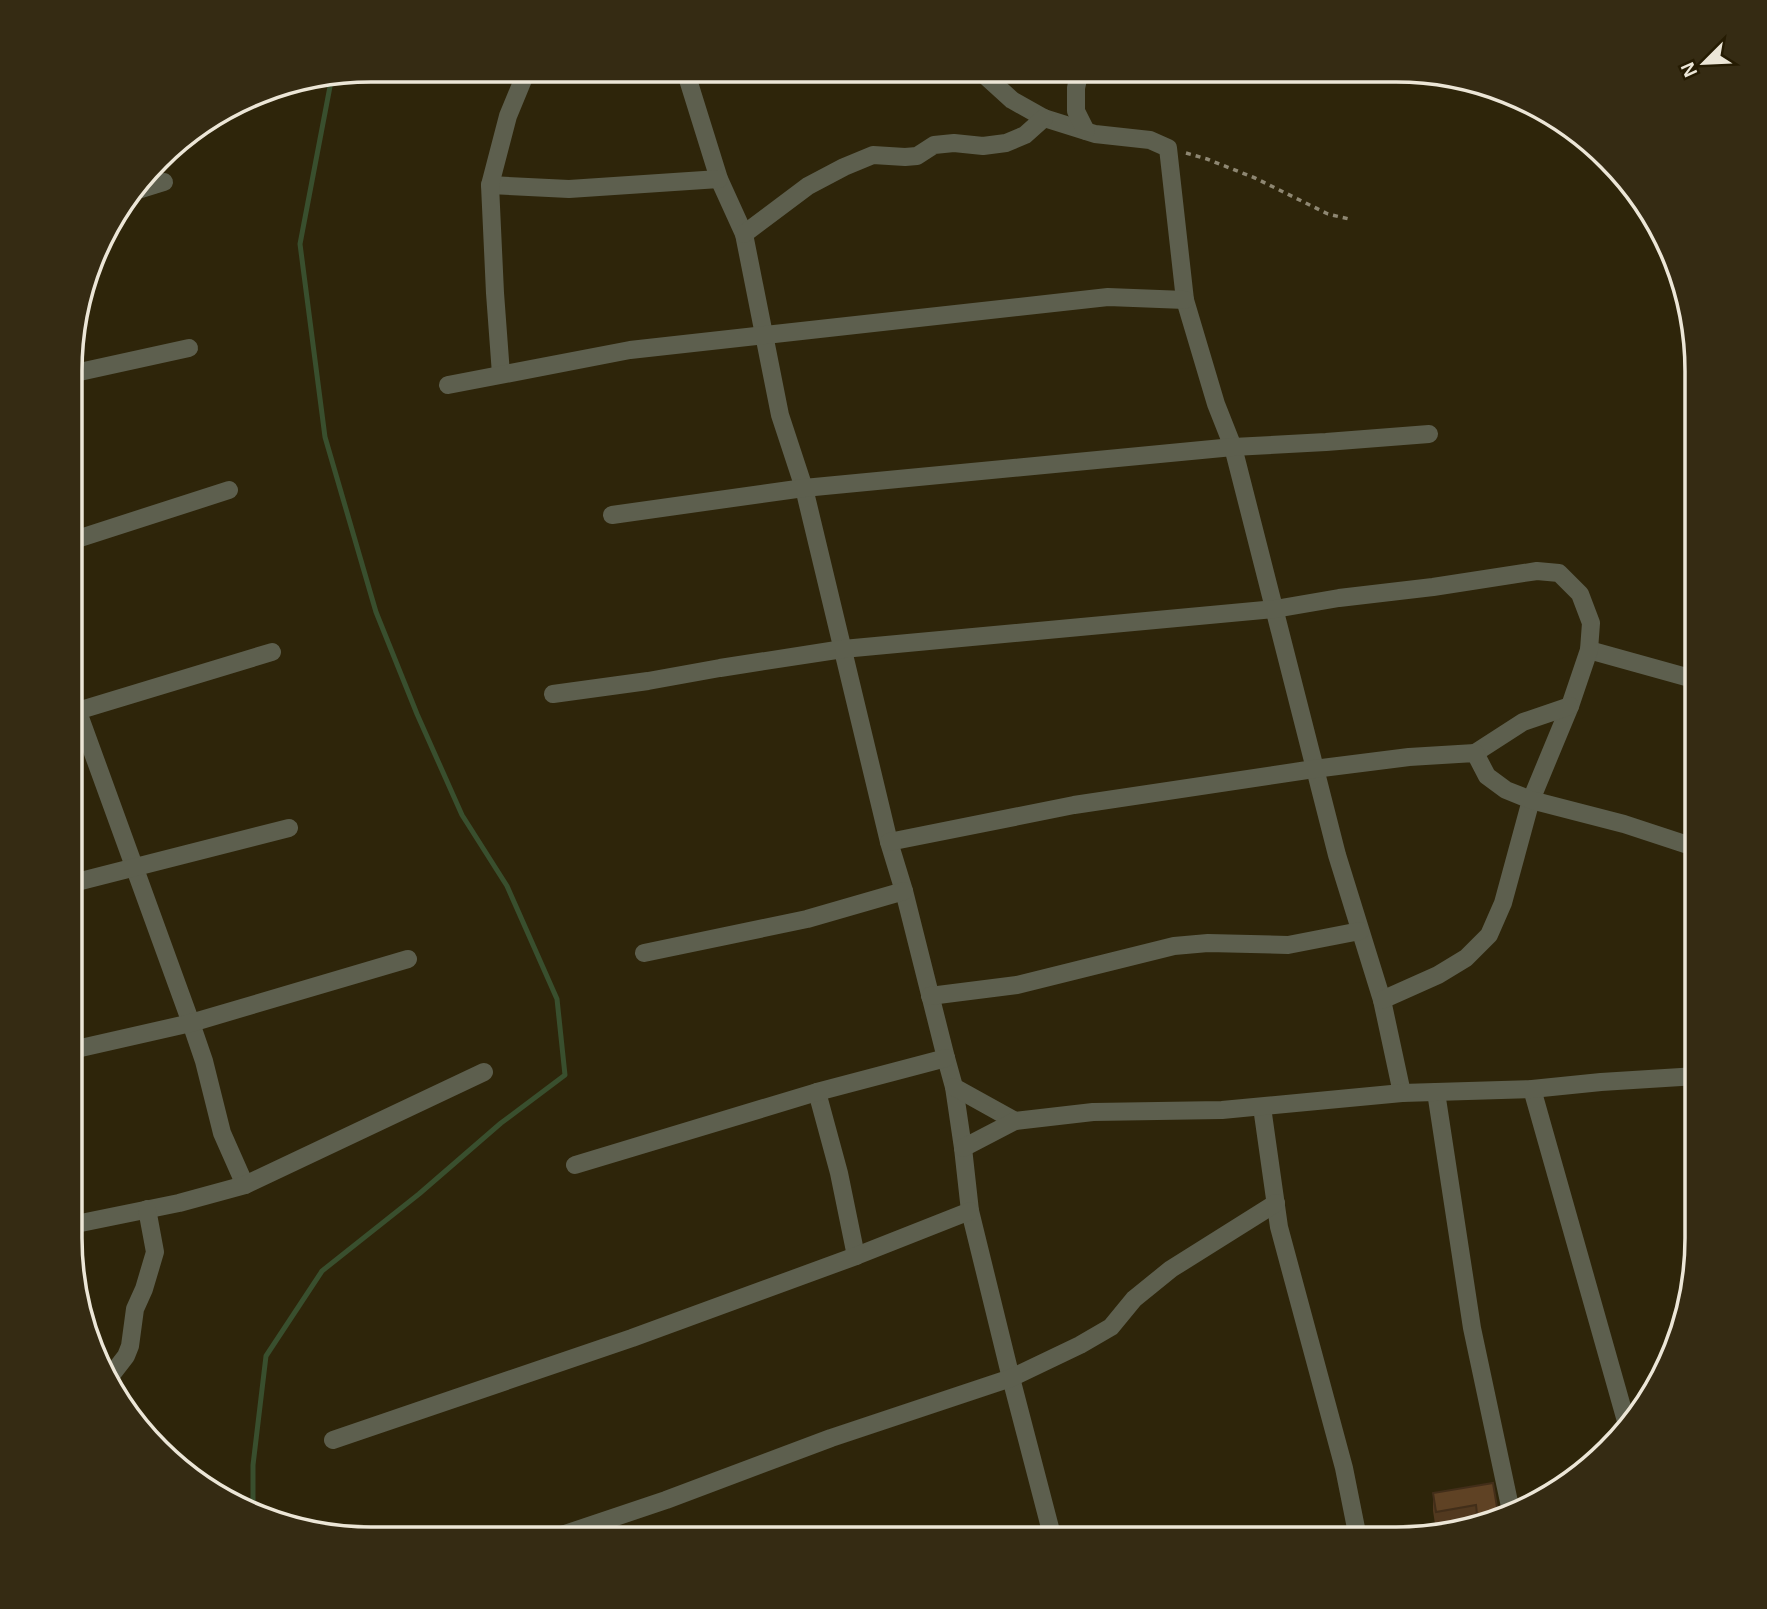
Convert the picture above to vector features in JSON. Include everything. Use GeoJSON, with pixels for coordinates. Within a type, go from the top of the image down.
{"type":"FeatureCollection","features":[{"type":"Feature","properties":{"kind":"street"},"geometry":{"type":"LineString","coordinates":[[501,374],[490,185],[508,116],[522,82]]}},
{"type":"Feature","properties":{"kind":"street"},"geometry":{"type":"LineString","coordinates":[[689,82],[719,179],[744,234],[780,415],[804,488],[889,842],[954,1087],[970,1211],[1044,1527]]}},
{"type":"Feature","properties":{"kind":"street"},"geometry":{"type":"LineString","coordinates":[[992,82],[1012,100],[1044,118],[1095,134],[1150,141],[1168,148],[1185,300],[1216,404],[1233,447],[1337,855],[1382,1000],[1402,1093]]}},
{"type":"Feature","properties":{"kind":"street"},"geometry":{"type":"LineString","coordinates":[[1077,82],[1076,111],[1086,131]]}},
{"type":"Feature","properties":{"kind":"street"},"geometry":{"type":"LineString","coordinates":[[744,234],[808,186],[873,155],[917,156],[934,145],[954,143],[983,146],[1006,143],[1025,135],[1044,118]]}},
{"type":"Feature","properties":{"kind":"street"},"geometry":{"type":"LineString","coordinates":[[490,185],[569,189],[719,179]]}},
{"type":"Feature","properties":{"kind":"street"},"geometry":{"type":"LineString","coordinates":[[149,187],[164,182]]}},
{"type":"Feature","properties":{"kind":"street"},"geometry":{"type":"LineString","coordinates":[[448,385],[630,349],[1108,297],[1185,300]]}},
{"type":"Feature","properties":{"kind":"street"},"geometry":{"type":"LineString","coordinates":[[82,371],[189,348]]}},
{"type":"Feature","properties":{"kind":"street"},"geometry":{"type":"LineString","coordinates":[[612,515],[804,488],[1233,447],[1429,434]]}},
{"type":"Feature","properties":{"kind":"street"},"geometry":{"type":"LineString","coordinates":[[82,538],[229,490]]}},
{"type":"Feature","properties":{"kind":"street"},"geometry":{"type":"LineString","coordinates":[[553,694],[843,649],[1275,609],[1537,571],[1559,573],[1580,594],[1591,623],[1589,650],[1570,706],[1531,800],[1503,904],[1489,935],[1466,958],[1438,975],[1382,1000]]}},
{"type":"Feature","properties":{"kind":"street"},"geometry":{"type":"LineString","coordinates":[[1589,650],[1685,677]]}},
{"type":"Feature","properties":{"kind":"street"},"geometry":{"type":"LineString","coordinates":[[82,706],[272,652]]}},
{"type":"Feature","properties":{"kind":"street"},"geometry":{"type":"LineString","coordinates":[[889,842],[1074,805],[1314,769],[1409,757],[1475,753],[1523,722],[1570,706]]}},
{"type":"Feature","properties":{"kind":"street"},"geometry":{"type":"LineString","coordinates":[[82,727],[191,1023],[204,1061],[222,1133],[245,1185]]}},
{"type":"Feature","properties":{"kind":"street"},"geometry":{"type":"LineString","coordinates":[[1475,753],[1487,776],[1506,790],[1531,800],[1624,824],[1685,844]]}},
{"type":"Feature","properties":{"kind":"street"},"geometry":{"type":"LineString","coordinates":[[82,881],[289,828]]}},
{"type":"Feature","properties":{"kind":"street"},"geometry":{"type":"LineString","coordinates":[[644,953],[807,919],[904,891]]}},
{"type":"Feature","properties":{"kind":"street"},"geometry":{"type":"LineString","coordinates":[[930,996],[1017,985],[1174,946],[1208,943],[1288,945],[1360,931]]}},
{"type":"Feature","properties":{"kind":"street"},"geometry":{"type":"LineString","coordinates":[[82,1048],[191,1023],[408,959]]}},
{"type":"Feature","properties":{"kind":"street"},"geometry":{"type":"LineString","coordinates":[[575,1164],[817,1092],[946,1058]]}},
{"type":"Feature","properties":{"kind":"street"},"geometry":{"type":"LineString","coordinates":[[82,1223],[178,1203],[245,1185],[484,1072]]}},
{"type":"Feature","properties":{"kind":"street"},"geometry":{"type":"LineString","coordinates":[[963,1148],[1015,1121],[1093,1112],[1222,1111],[1402,1093],[1532,1089],[1685,1077]]}},
{"type":"Feature","properties":{"kind":"street"},"geometry":{"type":"LineString","coordinates":[[954,1087],[1015,1121]]}},
{"type":"Feature","properties":{"kind":"street"},"geometry":{"type":"LineString","coordinates":[[1532,1089],[1624,1415]]}},
{"type":"Feature","properties":{"kind":"street"},"geometry":{"type":"LineString","coordinates":[[817,1092],[839,1173],[856,1256]]}},
{"type":"Feature","properties":{"kind":"street"},"geometry":{"type":"LineString","coordinates":[[1436,1092],[1472,1328],[1509,1504]]}},
{"type":"Feature","properties":{"kind":"street"},"geometry":{"type":"LineString","coordinates":[[1262,1107],[1279,1227],[1344,1468],[1356,1527]]}},
{"type":"Feature","properties":{"kind":"street"},"geometry":{"type":"LineString","coordinates":[[586,1527],[831,1438],[1011,1378],[1080,1345],[1111,1326],[1134,1299],[1171,1269],[1276,1203]]}},
{"type":"Feature","properties":{"kind":"street"},"geometry":{"type":"LineString","coordinates":[[115,1371],[130,1346],[135,1309],[155,1252],[147,1209]]}},
{"type":"Feature","properties":{"kind":"street"},"geometry":{"type":"LineString","coordinates":[[334,1440],[632,1338],[970,1211]]}},
{"type":"Feature","properties":{"kind":"path"},"geometry":{"type":"LineString","coordinates":[[1168,148],[1207,159],[1255,178],[1328,214],[1349,219]]}},
{"type":"Feature","properties":{"kind":"building"},"geometry":{"type":"Polygon","coordinates":[[[1493,1483],[1497,1508],[1477,1515],[1476,1505],[1436,1512],[1433,1493],[1493,1483]]]}},
{"type":"Feature","properties":{"kind":"waterway"},"geometry":{"type":"LineString","coordinates":[[253,1501],[253,1465],[266,1356],[322,1271],[419,1194],[501,1123],[565,1075],[557,999],[507,886],[462,815],[417,714],[376,612],[325,437],[300,244],[330,85]]}}]}
